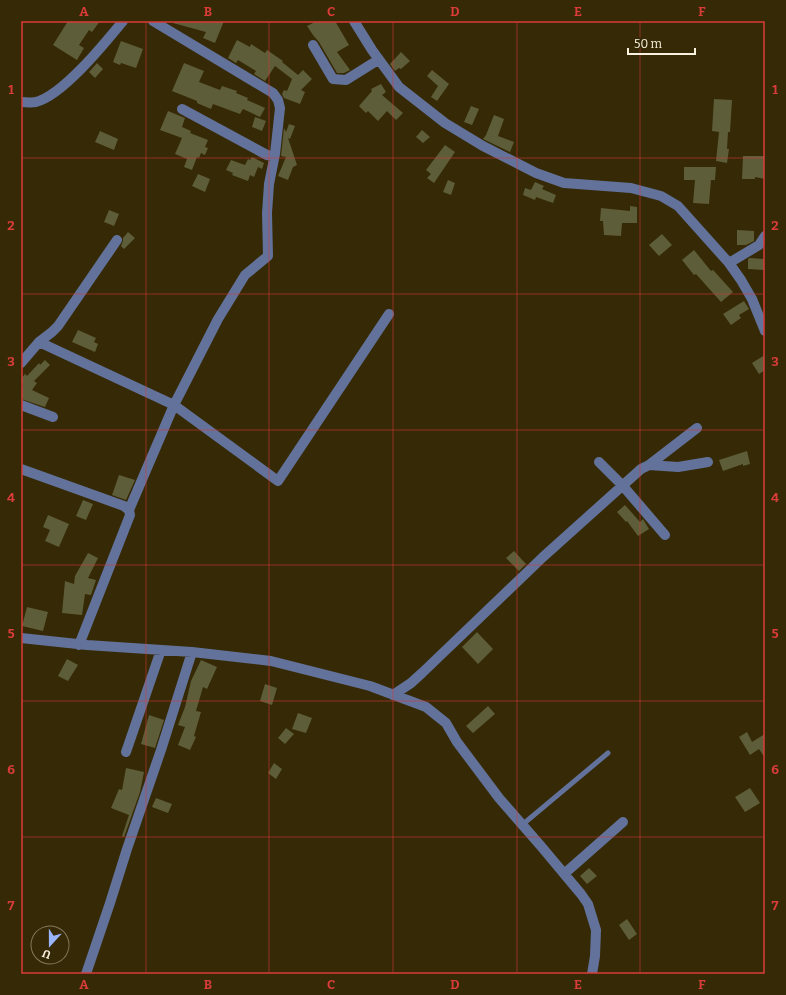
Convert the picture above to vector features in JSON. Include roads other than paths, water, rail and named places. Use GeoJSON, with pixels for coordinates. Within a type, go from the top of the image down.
{"type":"FeatureCollection","features":[{"type":"Feature","properties":{"kind":"street"},"geometry":{"type":"LineString","coordinates":[[21,102],[37,102],[57,91],[92,58],[123,21]]}},
{"type":"Feature","properties":{"kind":"street"},"geometry":{"type":"LineString","coordinates":[[79,645],[130,516],[129,510],[174,405],[218,319],[245,275],[268,256],[267,213],[269,184],[275,154],[280,108],[278,100],[273,93],[153,21]]}},
{"type":"Feature","properties":{"kind":"street"},"geometry":{"type":"LineString","coordinates":[[354,21],[378,60],[399,87],[445,123],[483,146],[536,173],[564,183],[631,188],[661,196],[678,206],[729,263],[741,280],[752,299],[765,331]]}},
{"type":"Feature","properties":{"kind":"street"},"geometry":{"type":"LineString","coordinates":[[313,45],[333,79],[346,80],[378,60]]}},
{"type":"Feature","properties":{"kind":"street"},"geometry":{"type":"LineString","coordinates":[[182,108],[267,155],[272,156],[275,154]]}},
{"type":"Feature","properties":{"kind":"street"},"geometry":{"type":"LineString","coordinates":[[729,263],[759,245],[765,236]]}},
{"type":"Feature","properties":{"kind":"street"},"geometry":{"type":"LineString","coordinates":[[21,363],[38,342],[58,326],[117,240]]}},
{"type":"Feature","properties":{"kind":"street"},"geometry":{"type":"LineString","coordinates":[[38,342],[174,405],[278,481],[389,314]]}},
{"type":"Feature","properties":{"kind":"street"},"geometry":{"type":"LineString","coordinates":[[21,405],[53,417]]}},
{"type":"Feature","properties":{"kind":"street"},"geometry":{"type":"LineString","coordinates":[[393,695],[411,683],[422,673],[543,557],[641,469],[697,428]]}},
{"type":"Feature","properties":{"kind":"street"},"geometry":{"type":"LineString","coordinates":[[599,462],[623,486],[666,535]]}},
{"type":"Feature","properties":{"kind":"street"},"geometry":{"type":"LineString","coordinates":[[649,464],[678,467],[708,462]]}},
{"type":"Feature","properties":{"kind":"street"},"geometry":{"type":"LineString","coordinates":[[21,468],[124,506],[129,510]]}},
{"type":"Feature","properties":{"kind":"street"},"geometry":{"type":"LineString","coordinates":[[21,638],[79,645],[192,652],[271,661],[370,686],[426,707],[446,723],[457,742],[499,798],[582,894],[588,904],[596,930],[595,956],[592,974]]}},
{"type":"Feature","properties":{"kind":"street"},"geometry":{"type":"LineString","coordinates":[[126,752],[161,650]]}},
{"type":"Feature","properties":{"kind":"street"},"geometry":{"type":"LineString","coordinates":[[86,974],[127,848],[157,764],[192,652]]}},
{"type":"Feature","properties":{"kind":"street"},"geometry":{"type":"LineString","coordinates":[[564,874],[623,822]]}},
{"type":"Feature","properties":{"kind":"lane"},"geometry":{"type":"LineString","coordinates":[[522,825],[608,753]]}}]}
